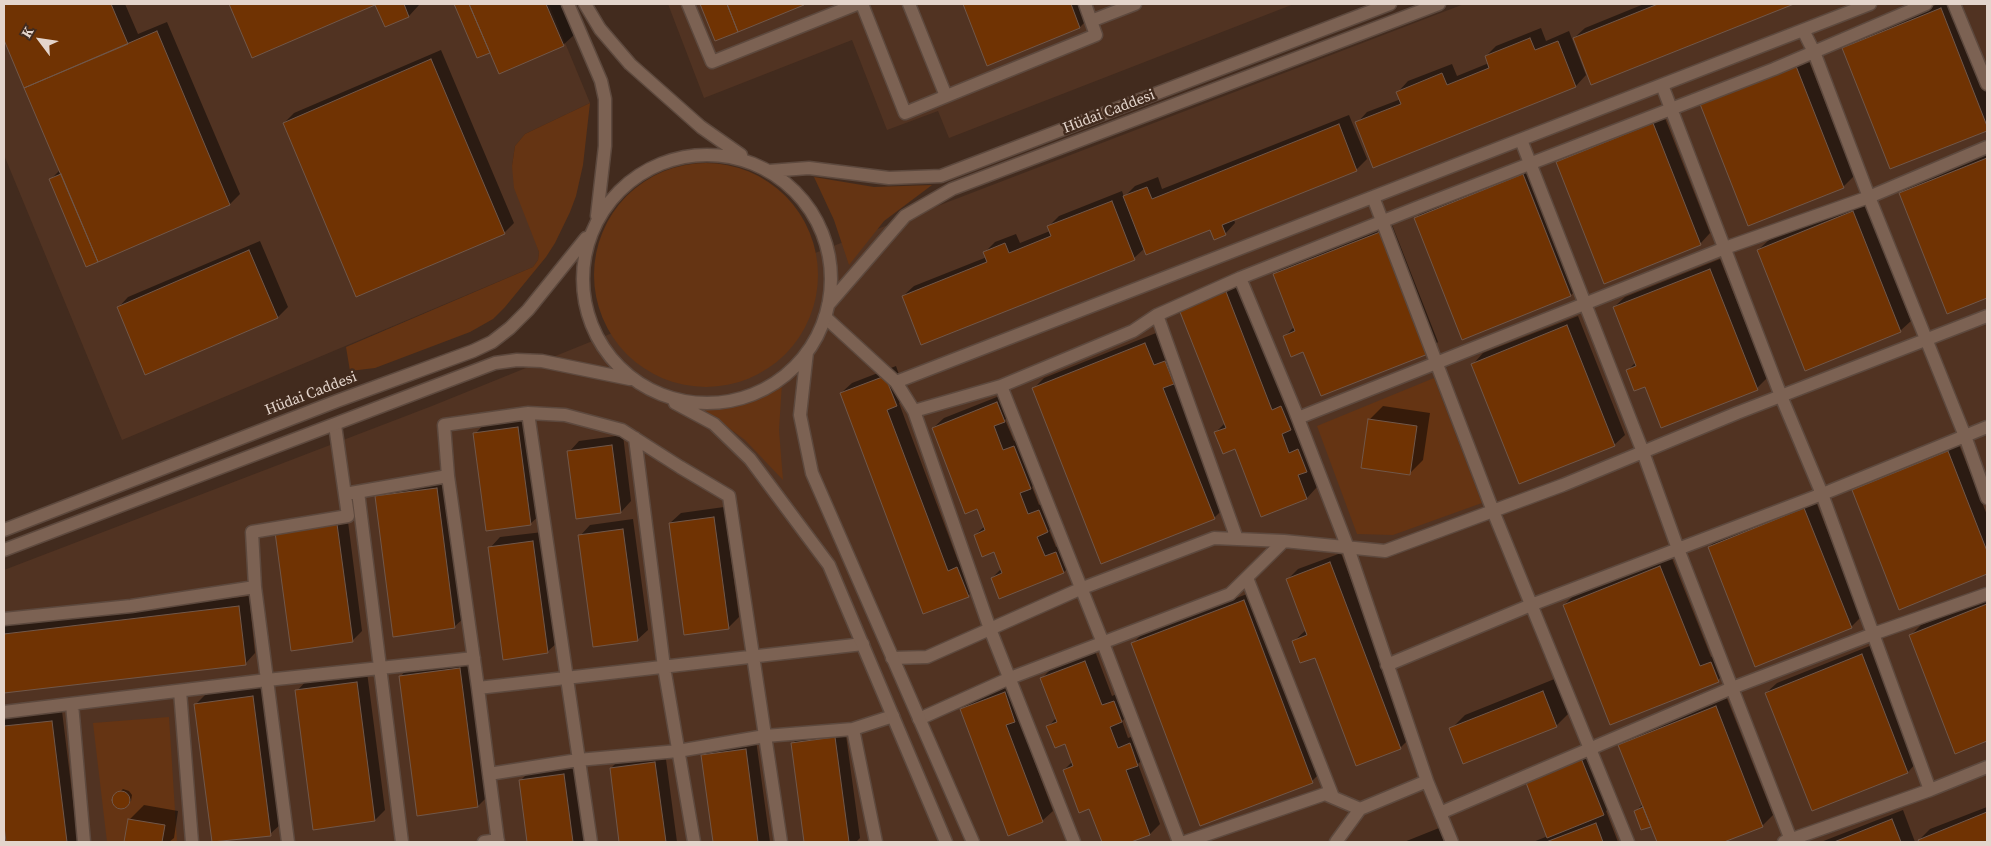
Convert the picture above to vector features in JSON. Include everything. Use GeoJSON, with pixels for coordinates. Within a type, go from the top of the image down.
{"type":"FeatureCollection","features":[{"type":"Feature","properties":{"kind":"street"},"geometry":{"type":"LineString","coordinates":[[568,4],[601,81],[606,99],[604,156],[593,227],[583,264],[583,297],[592,329],[609,357],[633,380],[714,424],[750,459],[829,566],[946,842]]}},
{"type":"Feature","properties":{"kind":"street"},"geometry":{"type":"LineString","coordinates":[[585,4],[600,29],[630,64],[701,127],[751,162],[785,181],[798,194],[819,225],[826,242],[830,261],[831,280],[826,311],[818,334],[807,352],[777,382],[758,392],[738,399],[717,403],[675,400],[655,393]]}},
{"type":"Feature","properties":{"kind":"street"},"geometry":{"type":"LineString","coordinates":[[688,4],[712,62],[858,4]]}},
{"type":"Feature","properties":{"kind":"street"},"geometry":{"type":"LineString","coordinates":[[862,4],[905,113],[1096,35],[1084,4]]}},
{"type":"Feature","properties":{"kind":"street"},"geometry":{"type":"LineString","coordinates":[[909,4],[946,96]]}},
{"type":"Feature","properties":{"kind":"street"},"geometry":{"type":"LineString","coordinates":[[1091,20],[1135,4]]}},
{"type":"Feature","properties":{"kind":"street","name":"Hüdai Caddesi"},"geometry":{"type":"LineString","coordinates":[[769,171],[809,168],[890,178],[941,176],[1390,4]]}},
{"type":"Feature","properties":{"kind":"street","name":"Hüdai Caddesi"},"geometry":{"type":"LineString","coordinates":[[826,311],[906,216],[952,189],[1439,4]]}},
{"type":"Feature","properties":{"kind":"street"},"geometry":{"type":"LineString","coordinates":[[896,382],[1870,4]]}},
{"type":"Feature","properties":{"kind":"street"},"geometry":{"type":"LineString","coordinates":[[914,411],[1001,386],[1133,331],[1157,315],[1240,278],[1672,109],[1814,52],[1926,4]]}},
{"type":"Feature","properties":{"kind":"street"},"geometry":{"type":"LineString","coordinates":[[1954,4],[1987,84]]}},
{"type":"Feature","properties":{"kind":"street"},"geometry":{"type":"LineString","coordinates":[[1804,30],[1965,436],[1987,498]]}},
{"type":"Feature","properties":{"kind":"street"},"geometry":{"type":"LineString","coordinates":[[1662,85],[1781,396],[1822,494],[1930,790]]}},
{"type":"Feature","properties":{"kind":"street"},"geometry":{"type":"LineString","coordinates":[[1520,140],[1643,452],[1788,841],[1930,790],[1987,767]]}},
{"type":"Feature","properties":{"kind":"street"},"geometry":{"type":"LineString","coordinates":[[1298,418],[1725,248],[1869,197],[1987,147]]}},
{"type":"Feature","properties":{"kind":"street","name":"Hüdai Caddesi"},"geometry":{"type":"LineString","coordinates":[[4,530],[328,404],[473,351],[492,342],[528,310],[593,227],[606,205],[635,176],[653,166],[691,155],[712,154],[732,156],[751,162]]}},
{"type":"Feature","properties":{"kind":"street"},"geometry":{"type":"LineString","coordinates":[[1372,197],[1493,511],[1628,842]]}},
{"type":"Feature","properties":{"kind":"street"},"geometry":{"type":"LineString","coordinates":[[1240,278],[1298,418],[1348,548],[1427,780],[1452,842]]}},
{"type":"Feature","properties":{"kind":"street"},"geometry":{"type":"LineString","coordinates":[[826,311],[896,382],[914,411],[990,629],[1074,842]]}},
{"type":"Feature","properties":{"kind":"street"},"geometry":{"type":"LineString","coordinates":[[1157,315],[1237,539]]}},
{"type":"Feature","properties":{"kind":"street"},"geometry":{"type":"LineString","coordinates":[[892,658],[927,657],[1080,589],[1214,538],[1284,542],[1384,552],[1563,485],[1781,396],[1987,316]]}},
{"type":"Feature","properties":{"kind":"street"},"geometry":{"type":"LineString","coordinates":[[807,352],[800,415],[812,473],[973,842]]}},
{"type":"Feature","properties":{"kind":"street"},"geometry":{"type":"LineString","coordinates":[[4,550],[335,425],[474,370],[495,364],[517,360],[542,361],[633,380]]}},
{"type":"Feature","properties":{"kind":"street"},"geometry":{"type":"LineString","coordinates":[[1001,386],[1103,643],[1178,842]]}},
{"type":"Feature","properties":{"kind":"street"},"geometry":{"type":"LineString","coordinates":[[528,413],[591,842]]}},
{"type":"Feature","properties":{"kind":"street"},"geometry":{"type":"LineString","coordinates":[[484,842],[498,841],[448,476],[444,425],[528,413],[565,415],[622,430],[729,496],[781,842]]}},
{"type":"Feature","properties":{"kind":"street"},"geometry":{"type":"LineString","coordinates":[[288,842],[256,587],[252,532],[348,516],[335,425]]}},
{"type":"Feature","properties":{"kind":"street"},"geometry":{"type":"LineString","coordinates":[[1387,665],[1531,605],[1822,494],[1987,427]]}},
{"type":"Feature","properties":{"kind":"street"},"geometry":{"type":"LineString","coordinates":[[635,438],[664,667],[694,842]]}},
{"type":"Feature","properties":{"kind":"street"},"geometry":{"type":"LineString","coordinates":[[345,494],[448,476]]}},
{"type":"Feature","properties":{"kind":"street"},"geometry":{"type":"LineString","coordinates":[[358,492],[402,842]]}},
{"type":"Feature","properties":{"kind":"street"},"geometry":{"type":"LineString","coordinates":[[919,719],[1010,678],[1230,594],[1284,542]]}},
{"type":"Feature","properties":{"kind":"street"},"geometry":{"type":"LineString","coordinates":[[1247,578],[1333,797]]}},
{"type":"Feature","properties":{"kind":"street"},"geometry":{"type":"LineString","coordinates":[[4,619],[131,606],[256,587]]}},
{"type":"Feature","properties":{"kind":"street"},"geometry":{"type":"LineString","coordinates":[[1440,813],[1732,688],[1873,634],[1987,594]]}},
{"type":"Feature","properties":{"kind":"street"},"geometry":{"type":"LineString","coordinates":[[478,688],[862,644]]}},
{"type":"Feature","properties":{"kind":"street"},"geometry":{"type":"LineString","coordinates":[[4,712],[268,680],[474,658]]}},
{"type":"Feature","properties":{"kind":"street"},"geometry":{"type":"LineString","coordinates":[[180,691],[192,842]]}},
{"type":"Feature","properties":{"kind":"street"},"geometry":{"type":"LineString","coordinates":[[72,704],[84,842]]}},
{"type":"Feature","properties":{"kind":"street"},"geometry":{"type":"LineString","coordinates":[[489,774],[578,760],[678,751],[765,736],[853,729],[893,716]]}},
{"type":"Feature","properties":{"kind":"street"},"geometry":{"type":"LineString","coordinates":[[853,729],[876,842]]}},
{"type":"Feature","properties":{"kind":"street"},"geometry":{"type":"LineString","coordinates":[[1336,842],[1360,809],[1427,780]]}},
{"type":"Feature","properties":{"kind":"street"},"geometry":{"type":"LineString","coordinates":[[1186,842],[1325,794],[1360,809]]}},
{"type":"Feature","properties":{"kind":"shaded area"},"geometry":{"type":"Polygon","coordinates":[[[4,4],[549,4],[590,103],[525,134],[515,146],[512,166],[539,252],[538,260],[533,267],[122,440],[4,155],[4,4]]]}},
{"type":"Feature","properties":{"kind":"shaded area"},"geometry":{"type":"Polygon","coordinates":[[[668,4],[1294,4],[949,138],[938,111],[887,130],[852,40],[704,98],[668,4]]]}},
{"type":"Feature","properties":{"kind":"shaded area"},"geometry":{"type":"Polygon","coordinates":[[[1464,4],[1987,4],[1987,842],[4,842],[4,570],[432,406],[716,291],[1464,4]]]}},
{"type":"Feature","properties":{"kind":"shaded area"},"geometry":{"type":"Polygon","coordinates":[[[590,103],[583,165],[576,196],[570,212],[546,257],[505,307],[493,319],[470,332],[375,368],[350,371],[346,347],[533,267],[538,260],[539,252],[514,188],[512,166],[515,146],[525,134],[590,103]]]}},
{"type":"Feature","properties":{"kind":"shaded area"},"geometry":{"type":"Polygon","coordinates":[[[706,163],[728,165],[759,176],[777,188],[793,204],[805,222],[813,243],[818,275],[816,297],[805,328],[793,346],[777,362],[759,374],[738,382],[706,387],[684,385],[653,374],[635,362],[619,346],[607,328],[599,307],[594,275],[596,253],[607,222],[619,204],[635,188],[653,176],[674,168],[706,163]]]}},
{"type":"Feature","properties":{"kind":"shaded area"},"geometry":{"type":"Polygon","coordinates":[[[814,177],[874,187],[932,185],[884,221],[849,265],[834,220],[814,177]]]}},
{"type":"Feature","properties":{"kind":"shaded area"},"geometry":{"type":"Polygon","coordinates":[[[1434,378],[1482,503],[1393,535],[1357,534],[1317,426],[1434,378]]]}},
{"type":"Feature","properties":{"kind":"shaded area"},"geometry":{"type":"Polygon","coordinates":[[[782,383],[779,430],[783,480],[745,440],[702,408],[742,402],[782,383]]]}},
{"type":"Feature","properties":{"kind":"shaded area"},"geometry":{"type":"Polygon","coordinates":[[[169,717],[177,842],[107,842],[93,723],[169,717]]]}},
{"type":"Feature","properties":{"kind":"building"},"geometry":{"type":"Polygon","coordinates":[[[4,4],[111,4],[128,44],[24,88],[4,40],[4,4]]]}},
{"type":"Feature","properties":{"kind":"building"},"geometry":{"type":"Polygon","coordinates":[[[229,4],[404,4],[409,17],[385,27],[375,5],[252,58],[229,4]]]}},
{"type":"Feature","properties":{"kind":"building"},"geometry":{"type":"Polygon","coordinates":[[[454,4],[469,4],[490,53],[477,58],[454,4]]]}},
{"type":"Feature","properties":{"kind":"building"},"geometry":{"type":"Polygon","coordinates":[[[469,4],[546,4],[564,46],[499,74],[469,4]]]}},
{"type":"Feature","properties":{"kind":"building"},"geometry":{"type":"Polygon","coordinates":[[[700,4],[727,4],[738,32],[715,41],[700,4]]]}},
{"type":"Feature","properties":{"kind":"building"},"geometry":{"type":"Polygon","coordinates":[[[727,4],[803,4],[804,5],[738,32],[727,4]]]}},
{"type":"Feature","properties":{"kind":"building"},"geometry":{"type":"Polygon","coordinates":[[[963,4],[1071,4],[1080,28],[987,66],[963,4]]]}},
{"type":"Feature","properties":{"kind":"building"},"geometry":{"type":"Polygon","coordinates":[[[1658,4],[1794,4],[1591,85],[1573,38],[1658,4]]]}},
{"type":"Feature","properties":{"kind":"building"},"geometry":{"type":"Polygon","coordinates":[[[1941,8],[1987,126],[1987,131],[1890,169],[1842,48],[1941,8]]]}},
{"type":"Feature","properties":{"kind":"building"},"geometry":{"type":"Polygon","coordinates":[[[157,31],[230,205],[98,262],[24,88],[157,31]]]}},
{"type":"Feature","properties":{"kind":"building"},"geometry":{"type":"Polygon","coordinates":[[[1530,38],[1535,50],[1558,41],[1576,87],[1373,168],[1355,122],[1401,104],[1396,92],[1442,73],[1447,85],[1489,68],[1485,56],[1530,38]]]}},
{"type":"Feature","properties":{"kind":"building"},"geometry":{"type":"Polygon","coordinates":[[[431,59],[505,234],[356,297],[283,123],[431,59]]]}},
{"type":"Feature","properties":{"kind":"building"},"geometry":{"type":"Polygon","coordinates":[[[1796,66],[1844,188],[1748,226],[1700,104],[1796,66]]]}},
{"type":"Feature","properties":{"kind":"building"},"geometry":{"type":"Polygon","coordinates":[[[1653,123],[1701,245],[1604,284],[1556,162],[1653,123]]]}},
{"type":"Feature","properties":{"kind":"building"},"geometry":{"type":"Polygon","coordinates":[[[1339,124],[1357,171],[1222,225],[1226,235],[1214,240],[1210,230],[1146,255],[1123,196],[1147,187],[1152,199],[1339,124]]]}},
{"type":"Feature","properties":{"kind":"building"},"geometry":{"type":"Polygon","coordinates":[[[1987,158],[1987,298],[1947,314],[1899,193],[1987,158]]]}},
{"type":"Feature","properties":{"kind":"building"},"geometry":{"type":"Polygon","coordinates":[[[61,174],[98,262],[86,267],[49,179],[61,174]]]}},
{"type":"Feature","properties":{"kind":"building"},"geometry":{"type":"Polygon","coordinates":[[[1523,174],[1571,296],[1462,340],[1414,218],[1523,174]]]}},
{"type":"Feature","properties":{"kind":"building"},"geometry":{"type":"Polygon","coordinates":[[[1112,201],[1135,260],[921,345],[902,296],[987,262],[983,252],[1005,243],[1009,253],[1051,236],[1047,226],[1112,201]]]}},
{"type":"Feature","properties":{"kind":"building"},"geometry":{"type":"Polygon","coordinates":[[[1853,211],[1901,332],[1805,371],[1757,250],[1853,211]]]}},
{"type":"Feature","properties":{"kind":"building"},"geometry":{"type":"Polygon","coordinates":[[[1380,232],[1428,354],[1321,396],[1303,352],[1291,357],[1283,336],[1295,331],[1273,274],[1380,232]]]}},
{"type":"Feature","properties":{"kind":"building"},"geometry":{"type":"Polygon","coordinates":[[[249,250],[278,318],[145,375],[117,307],[249,250]]]}},
{"type":"Feature","properties":{"kind":"building"},"geometry":{"type":"Polygon","coordinates":[[[1710,269],[1758,390],[1661,428],[1645,387],[1634,391],[1626,370],[1636,366],[1613,307],[1710,269]]]}},
{"type":"Feature","properties":{"kind":"building"},"geometry":{"type":"Polygon","coordinates":[[[1225,289],[1272,410],[1281,406],[1291,430],[1282,434],[1289,453],[1298,449],[1307,472],[1298,475],[1307,499],[1261,517],[1235,449],[1223,454],[1214,432],[1226,428],[1178,307],[1225,289]]]}},
{"type":"Feature","properties":{"kind":"building"},"geometry":{"type":"Polygon","coordinates":[[[1567,325],[1615,446],[1519,484],[1471,364],[1567,325]]]}},
{"type":"Feature","properties":{"kind":"building"},"geometry":{"type":"Polygon","coordinates":[[[1145,343],[1154,365],[1165,361],[1174,384],[1163,388],[1215,519],[1101,564],[1032,388],[1145,343]]]}},
{"type":"Feature","properties":{"kind":"building"},"geometry":{"type":"Polygon","coordinates":[[[885,376],[897,406],[887,410],[948,571],[957,567],[969,597],[923,614],[840,393],[885,376]]]}},
{"type":"Feature","properties":{"kind":"building"},"geometry":{"type":"Polygon","coordinates":[[[997,402],[1005,422],[994,426],[1003,450],[1014,446],[1031,489],[1020,493],[1028,514],[1039,510],[1048,532],[1037,537],[1045,556],[1056,552],[1064,573],[999,599],[991,578],[1002,573],[994,552],[982,557],[974,535],[985,530],[977,509],[965,514],[932,428],[997,402]]]}},
{"type":"Feature","properties":{"kind":"building"},"geometry":{"type":"Polygon","coordinates":[[[1368,419],[1417,426],[1410,475],[1361,468],[1368,419]]]}},
{"type":"Feature","properties":{"kind":"building"},"geometry":{"type":"Polygon","coordinates":[[[518,427],[531,525],[486,531],[473,433],[518,427]]]}},
{"type":"Feature","properties":{"kind":"building"},"geometry":{"type":"Polygon","coordinates":[[[612,445],[621,513],[576,519],[567,451],[612,445]]]}},
{"type":"Feature","properties":{"kind":"building"},"geometry":{"type":"Polygon","coordinates":[[[1948,451],[1987,551],[1987,574],[1899,610],[1852,490],[1948,451]]]}},
{"type":"Feature","properties":{"kind":"building"},"geometry":{"type":"Polygon","coordinates":[[[437,488],[455,628],[393,637],[375,496],[437,488]]]}},
{"type":"Feature","properties":{"kind":"building"},"geometry":{"type":"Polygon","coordinates":[[[1804,508],[1852,628],[1755,667],[1708,547],[1804,508]]]}},
{"type":"Feature","properties":{"kind":"building"},"geometry":{"type":"Polygon","coordinates":[[[714,517],[729,629],[684,635],[669,523],[714,517]]]}},
{"type":"Feature","properties":{"kind":"building"},"geometry":{"type":"Polygon","coordinates":[[[337,524],[353,642],[291,651],[275,532],[337,524]]]}},
{"type":"Feature","properties":{"kind":"building"},"geometry":{"type":"Polygon","coordinates":[[[623,529],[638,641],[593,647],[578,535],[623,529]]]}},
{"type":"Feature","properties":{"kind":"building"},"geometry":{"type":"Polygon","coordinates":[[[533,541],[548,653],[503,660],[488,547],[533,541]]]}},
{"type":"Feature","properties":{"kind":"building"},"geometry":{"type":"Polygon","coordinates":[[[1330,562],[1401,749],[1356,766],[1315,658],[1300,663],[1292,641],[1307,635],[1286,579],[1330,562]]]}},
{"type":"Feature","properties":{"kind":"building"},"geometry":{"type":"Polygon","coordinates":[[[1660,566],[1700,666],[1711,662],[1719,682],[1610,725],[1563,605],[1660,566]]]}},
{"type":"Feature","properties":{"kind":"building"},"geometry":{"type":"Polygon","coordinates":[[[1244,600],[1313,783],[1200,826],[1131,643],[1244,600]]]}},
{"type":"Feature","properties":{"kind":"building"},"geometry":{"type":"Polygon","coordinates":[[[1987,604],[1987,741],[1955,754],[1909,635],[1987,604]]]}},
{"type":"Feature","properties":{"kind":"building"},"geometry":{"type":"Polygon","coordinates":[[[239,606],[246,665],[4,693],[4,634],[239,606]]]}},
{"type":"Feature","properties":{"kind":"building"},"geometry":{"type":"Polygon","coordinates":[[[1862,654],[1908,773],[1812,811],[1765,693],[1862,654]]]}},
{"type":"Feature","properties":{"kind":"building"},"geometry":{"type":"Polygon","coordinates":[[[1085,661],[1102,705],[1114,701],[1122,722],[1110,727],[1118,748],[1130,743],[1138,766],[1126,770],[1150,835],[1131,842],[1102,842],[1089,809],[1079,813],[1063,770],[1073,766],[1065,744],[1055,748],[1046,726],[1057,722],[1040,678],[1085,661]]]}},
{"type":"Feature","properties":{"kind":"building"},"geometry":{"type":"Polygon","coordinates":[[[460,668],[478,807],[417,816],[399,676],[460,668]]]}},
{"type":"Feature","properties":{"kind":"building"},"geometry":{"type":"Polygon","coordinates":[[[357,682],[375,821],[313,830],[295,690],[357,682]]]}},
{"type":"Feature","properties":{"kind":"building"},"geometry":{"type":"Polygon","coordinates":[[[1543,691],[1557,727],[1463,764],[1449,728],[1543,691]]]}},
{"type":"Feature","properties":{"kind":"building"},"geometry":{"type":"Polygon","coordinates":[[[1005,692],[1015,722],[1006,725],[1043,822],[1008,836],[960,709],[1005,692]]]}},
{"type":"Feature","properties":{"kind":"building"},"geometry":{"type":"Polygon","coordinates":[[[253,696],[271,836],[212,842],[194,704],[253,696]]]}},
{"type":"Feature","properties":{"kind":"building"},"geometry":{"type":"Polygon","coordinates":[[[1716,706],[1763,827],[1724,842],[1657,842],[1618,745],[1716,706]]]}},
{"type":"Feature","properties":{"kind":"building"},"geometry":{"type":"Polygon","coordinates":[[[52,721],[67,842],[6,842],[4,826],[4,726],[52,721]]]}},
{"type":"Feature","properties":{"kind":"building"},"geometry":{"type":"Polygon","coordinates":[[[835,737],[849,842],[804,842],[791,743],[835,737]]]}},
{"type":"Feature","properties":{"kind":"building"},"geometry":{"type":"Polygon","coordinates":[[[746,749],[758,842],[713,842],[701,755],[746,749]]]}},
{"type":"Feature","properties":{"kind":"building"},"geometry":{"type":"Polygon","coordinates":[[[1581,758],[1604,815],[1547,838],[1525,780],[1581,758]]]}},
{"type":"Feature","properties":{"kind":"building"},"geometry":{"type":"Polygon","coordinates":[[[655,762],[666,842],[619,842],[610,768],[655,762]]]}},
{"type":"Feature","properties":{"kind":"building"},"geometry":{"type":"Polygon","coordinates":[[[564,774],[573,842],[527,842],[519,780],[564,774]]]}},
{"type":"Feature","properties":{"kind":"building"},"geometry":{"type":"Polygon","coordinates":[[[121,791],[127,794],[130,800],[127,806],[121,809],[115,806],[112,800],[115,794],[121,791]]]}},
{"type":"Feature","properties":{"kind":"building"},"geometry":{"type":"Polygon","coordinates":[[[1643,807],[1651,827],[1641,830],[1634,811],[1643,807]]]}},
{"type":"Feature","properties":{"kind":"building"},"geometry":{"type":"Polygon","coordinates":[[[1987,812],[1987,842],[1919,842],[1918,840],[1987,812]]]}},
{"type":"Feature","properties":{"kind":"building"},"geometry":{"type":"Polygon","coordinates":[[[128,819],[165,825],[162,842],[124,842],[128,819]]]}},
{"type":"Feature","properties":{"kind":"building"},"geometry":{"type":"Polygon","coordinates":[[[1892,819],[1901,842],[1834,842],[1892,819]]]}},
{"type":"Feature","properties":{"kind":"building"},"geometry":{"type":"Polygon","coordinates":[[[1596,823],[1603,842],[1546,842],[1596,823]]]}}]}
